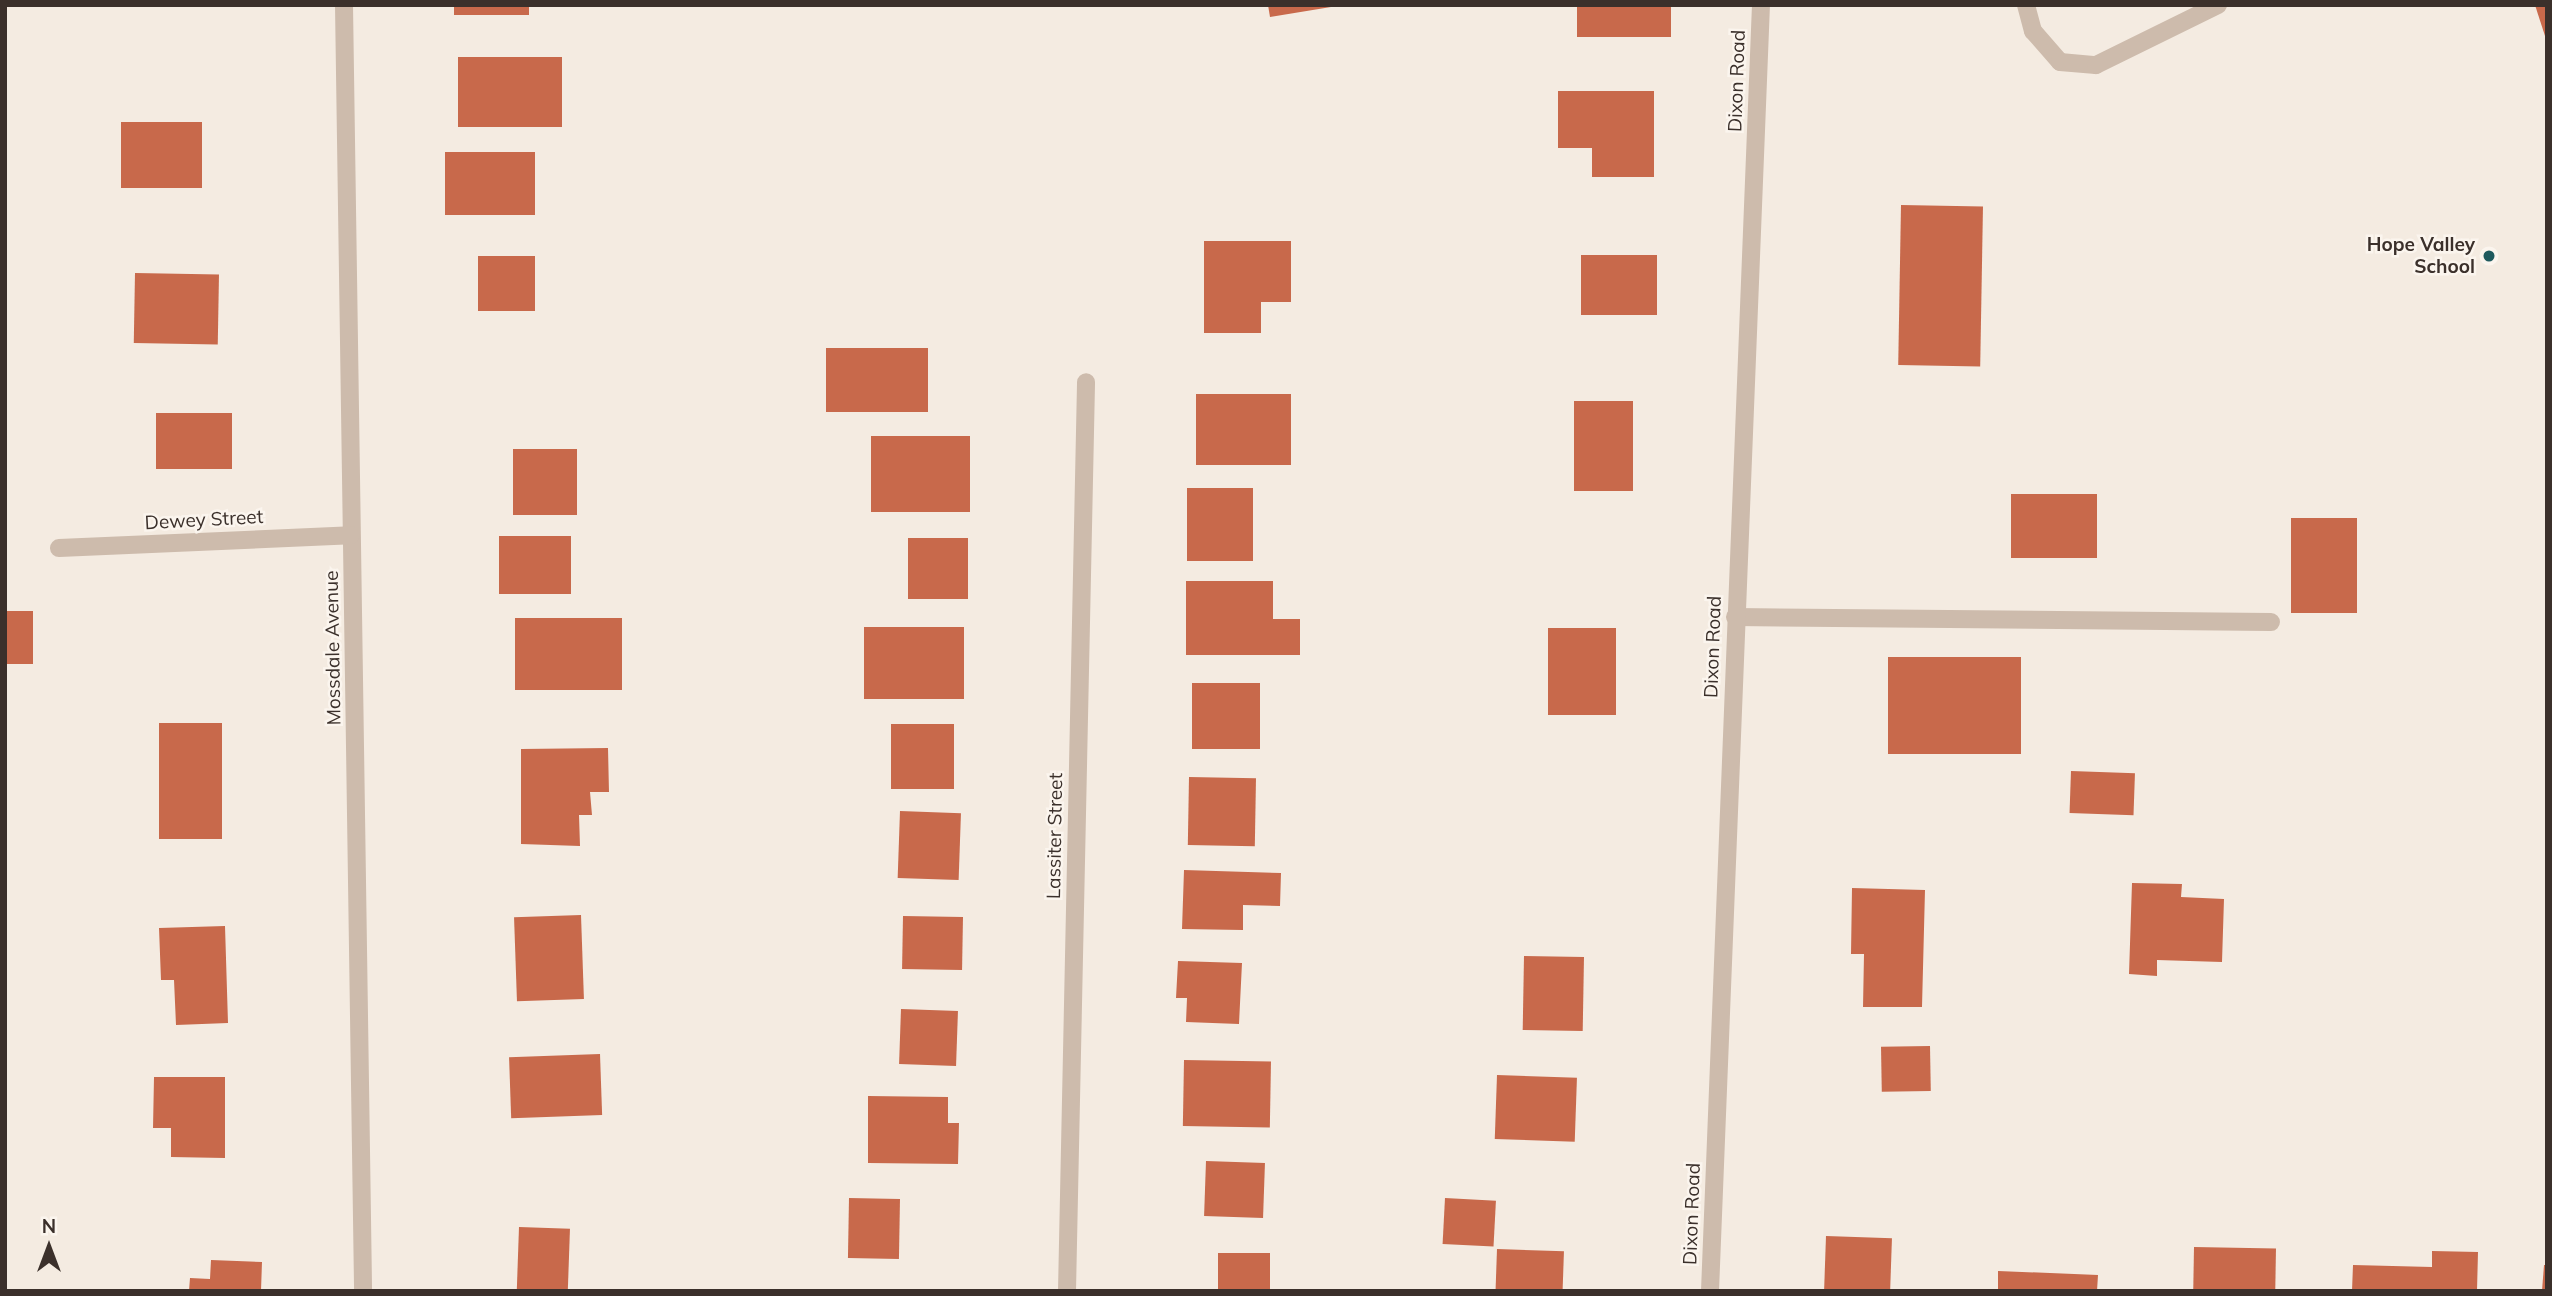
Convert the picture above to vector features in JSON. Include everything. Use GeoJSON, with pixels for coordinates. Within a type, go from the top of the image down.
{"type":"FeatureCollection","features":[{"type":"Feature","properties":{"kind":"street","name":"Mossdale Avenue"},"geometry":{"type":"LineString","coordinates":[[344,5],[363,1291]]}},
{"type":"Feature","properties":{"kind":"street","name":"Dixon Road"},"geometry":{"type":"LineString","coordinates":[[1710,1291],[1761,5]]}},
{"type":"Feature","properties":{"kind":"street"},"geometry":{"type":"LineString","coordinates":[[2026,5],[2033,31],[2060,62],[2096,65],[2217,5]]}},
{"type":"Feature","properties":{"kind":"street","name":"Lassiter Street"},"geometry":{"type":"LineString","coordinates":[[1067,1291],[1086,382]]}},
{"type":"Feature","properties":{"kind":"street","name":"Dewey Street"},"geometry":{"type":"LineString","coordinates":[[59,548],[351,535]]}},
{"type":"Feature","properties":{"kind":"street"},"geometry":{"type":"LineString","coordinates":[[1735,617],[2271,622]]}},
{"type":"Feature","properties":{"kind":"building"},"geometry":{"type":"Polygon","coordinates":[[[454,5],[529,5],[529,15],[454,15],[454,5]]]}},
{"type":"Feature","properties":{"kind":"building"},"geometry":{"type":"Polygon","coordinates":[[[1268,5],[1331,5],[1331,7],[1270,17],[1268,5]]]}},
{"type":"Feature","properties":{"kind":"building"},"geometry":{"type":"Polygon","coordinates":[[[1577,5],[1671,5],[1671,37],[1577,37],[1577,5]]]}},
{"type":"Feature","properties":{"kind":"building"},"geometry":{"type":"Polygon","coordinates":[[[2535,5],[2547,5],[2547,39],[2546,39],[2535,5]]]}},
{"type":"Feature","properties":{"kind":"building"},"geometry":{"type":"Polygon","coordinates":[[[458,57],[562,57],[562,127],[458,127],[458,57]]]}},
{"type":"Feature","properties":{"kind":"building"},"geometry":{"type":"Polygon","coordinates":[[[1558,91],[1654,91],[1654,177],[1592,177],[1592,148],[1558,148],[1558,91]]]}},
{"type":"Feature","properties":{"kind":"building"},"geometry":{"type":"Polygon","coordinates":[[[121,122],[202,122],[202,188],[121,188],[121,122]]]}},
{"type":"Feature","properties":{"kind":"building"},"geometry":{"type":"Polygon","coordinates":[[[445,152],[535,152],[535,215],[445,215],[445,152]]]}},
{"type":"Feature","properties":{"kind":"building"},"geometry":{"type":"Polygon","coordinates":[[[1901,205],[1983,206],[1980,366],[1898,365],[1901,205]]]}},
{"type":"Feature","properties":{"kind":"building"},"geometry":{"type":"Polygon","coordinates":[[[1204,241],[1291,241],[1291,302],[1261,302],[1261,333],[1204,333],[1204,241]]]}},
{"type":"Feature","properties":{"kind":"building"},"geometry":{"type":"Polygon","coordinates":[[[1581,255],[1657,255],[1657,315],[1581,315],[1581,255]]]}},
{"type":"Feature","properties":{"kind":"building"},"geometry":{"type":"Polygon","coordinates":[[[478,256],[535,256],[535,311],[478,311],[478,256]]]}},
{"type":"Feature","properties":{"kind":"building"},"geometry":{"type":"Polygon","coordinates":[[[135,273],[219,274],[218,344],[134,343],[135,273]]]}},
{"type":"Feature","properties":{"kind":"building"},"geometry":{"type":"Polygon","coordinates":[[[826,348],[928,348],[928,412],[826,412],[826,348]]]}},
{"type":"Feature","properties":{"kind":"building"},"geometry":{"type":"Polygon","coordinates":[[[1196,394],[1291,394],[1291,465],[1196,465],[1196,394]]]}},
{"type":"Feature","properties":{"kind":"building"},"geometry":{"type":"Polygon","coordinates":[[[1574,401],[1633,401],[1633,491],[1574,491],[1574,401]]]}},
{"type":"Feature","properties":{"kind":"building"},"geometry":{"type":"Polygon","coordinates":[[[156,413],[232,413],[232,469],[156,469],[156,413]]]}},
{"type":"Feature","properties":{"kind":"building"},"geometry":{"type":"Polygon","coordinates":[[[871,436],[970,436],[970,512],[871,512],[871,436]]]}},
{"type":"Feature","properties":{"kind":"building"},"geometry":{"type":"Polygon","coordinates":[[[513,449],[577,449],[577,515],[513,515],[513,449]]]}},
{"type":"Feature","properties":{"kind":"building"},"geometry":{"type":"Polygon","coordinates":[[[1187,488],[1253,488],[1253,561],[1187,561],[1187,488]]]}},
{"type":"Feature","properties":{"kind":"building"},"geometry":{"type":"Polygon","coordinates":[[[2011,494],[2097,494],[2097,558],[2011,558],[2011,494]]]}},
{"type":"Feature","properties":{"kind":"building"},"geometry":{"type":"Polygon","coordinates":[[[2291,518],[2357,518],[2357,613],[2291,613],[2291,518]]]}},
{"type":"Feature","properties":{"kind":"building"},"geometry":{"type":"Polygon","coordinates":[[[499,536],[571,536],[571,594],[499,594],[499,536]]]}},
{"type":"Feature","properties":{"kind":"building"},"geometry":{"type":"Polygon","coordinates":[[[908,538],[968,538],[968,599],[908,599],[908,538]]]}},
{"type":"Feature","properties":{"kind":"building"},"geometry":{"type":"Polygon","coordinates":[[[1186,581],[1273,581],[1273,619],[1300,619],[1300,655],[1186,655],[1186,581]]]}},
{"type":"Feature","properties":{"kind":"building"},"geometry":{"type":"Polygon","coordinates":[[[5,611],[33,611],[33,664],[5,664],[5,611]]]}},
{"type":"Feature","properties":{"kind":"building"},"geometry":{"type":"Polygon","coordinates":[[[515,618],[622,618],[622,690],[515,690],[515,618]]]}},
{"type":"Feature","properties":{"kind":"building"},"geometry":{"type":"Polygon","coordinates":[[[864,627],[964,627],[964,699],[864,699],[864,627]]]}},
{"type":"Feature","properties":{"kind":"building"},"geometry":{"type":"Polygon","coordinates":[[[1548,628],[1616,628],[1616,715],[1548,715],[1548,628]]]}},
{"type":"Feature","properties":{"kind":"building"},"geometry":{"type":"Polygon","coordinates":[[[1888,657],[2021,657],[2021,754],[1888,754],[1888,657]]]}},
{"type":"Feature","properties":{"kind":"building"},"geometry":{"type":"Polygon","coordinates":[[[1192,683],[1260,683],[1260,749],[1192,749],[1192,683]]]}},
{"type":"Feature","properties":{"kind":"building"},"geometry":{"type":"Polygon","coordinates":[[[159,723],[222,723],[222,839],[159,839],[159,723]]]}},
{"type":"Feature","properties":{"kind":"building"},"geometry":{"type":"Polygon","coordinates":[[[891,724],[954,724],[954,789],[891,789],[891,724]]]}},
{"type":"Feature","properties":{"kind":"building"},"geometry":{"type":"Polygon","coordinates":[[[608,748],[609,792],[590,792],[592,815],[579,815],[580,846],[521,844],[521,749],[608,748]]]}},
{"type":"Feature","properties":{"kind":"building"},"geometry":{"type":"Polygon","coordinates":[[[2071,771],[2135,773],[2133,815],[2070,813],[2071,771]]]}},
{"type":"Feature","properties":{"kind":"building"},"geometry":{"type":"Polygon","coordinates":[[[1189,777],[1256,778],[1255,846],[1188,845],[1189,777]]]}},
{"type":"Feature","properties":{"kind":"building"},"geometry":{"type":"Polygon","coordinates":[[[900,811],[961,813],[959,880],[898,878],[900,811]]]}},
{"type":"Feature","properties":{"kind":"building"},"geometry":{"type":"Polygon","coordinates":[[[1184,870],[1281,873],[1280,906],[1243,905],[1243,930],[1182,929],[1184,870]]]}},
{"type":"Feature","properties":{"kind":"building"},"geometry":{"type":"Polygon","coordinates":[[[2132,883],[2182,884],[2181,897],[2224,899],[2222,962],[2157,960],[2157,976],[2129,974],[2132,883]]]}},
{"type":"Feature","properties":{"kind":"building"},"geometry":{"type":"Polygon","coordinates":[[[1852,888],[1925,890],[1922,1007],[1863,1007],[1864,954],[1851,954],[1852,888]]]}},
{"type":"Feature","properties":{"kind":"building"},"geometry":{"type":"Polygon","coordinates":[[[581,915],[584,999],[517,1001],[514,917],[581,915]]]}},
{"type":"Feature","properties":{"kind":"building"},"geometry":{"type":"Polygon","coordinates":[[[903,916],[963,917],[962,970],[902,969],[903,916]]]}},
{"type":"Feature","properties":{"kind":"building"},"geometry":{"type":"Polygon","coordinates":[[[225,926],[228,1023],[176,1025],[174,980],[161,980],[159,928],[225,926]]]}},
{"type":"Feature","properties":{"kind":"building"},"geometry":{"type":"Polygon","coordinates":[[[1524,956],[1584,957],[1583,1031],[1523,1030],[1524,956]]]}},
{"type":"Feature","properties":{"kind":"building"},"geometry":{"type":"Polygon","coordinates":[[[1178,961],[1242,963],[1239,1024],[1186,1022],[1187,998],[1176,998],[1178,961]]]}},
{"type":"Feature","properties":{"kind":"building"},"geometry":{"type":"Polygon","coordinates":[[[901,1009],[958,1011],[956,1066],[899,1064],[901,1009]]]}},
{"type":"Feature","properties":{"kind":"building"},"geometry":{"type":"Polygon","coordinates":[[[1930,1046],[1931,1091],[1882,1092],[1881,1047],[1930,1046]]]}},
{"type":"Feature","properties":{"kind":"building"},"geometry":{"type":"Polygon","coordinates":[[[600,1054],[602,1115],[511,1118],[509,1057],[600,1054]]]}},
{"type":"Feature","properties":{"kind":"building"},"geometry":{"type":"Polygon","coordinates":[[[1184,1060],[1271,1062],[1270,1128],[1183,1126],[1184,1060]]]}},
{"type":"Feature","properties":{"kind":"building"},"geometry":{"type":"Polygon","coordinates":[[[1497,1075],[1577,1078],[1575,1142],[1495,1139],[1497,1075]]]}},
{"type":"Feature","properties":{"kind":"building"},"geometry":{"type":"Polygon","coordinates":[[[154,1077],[225,1077],[225,1158],[171,1157],[171,1128],[153,1128],[154,1077]]]}},
{"type":"Feature","properties":{"kind":"building"},"geometry":{"type":"Polygon","coordinates":[[[868,1096],[948,1097],[948,1123],[959,1123],[958,1164],[868,1163],[868,1096]]]}},
{"type":"Feature","properties":{"kind":"building"},"geometry":{"type":"Polygon","coordinates":[[[1206,1161],[1265,1163],[1263,1218],[1204,1216],[1206,1161]]]}},
{"type":"Feature","properties":{"kind":"building"},"geometry":{"type":"Polygon","coordinates":[[[849,1198],[900,1199],[899,1259],[848,1258],[849,1198]]]}},
{"type":"Feature","properties":{"kind":"building"},"geometry":{"type":"Polygon","coordinates":[[[1445,1198],[1496,1201],[1494,1247],[1443,1244],[1445,1198]]]}},
{"type":"Feature","properties":{"kind":"building"},"geometry":{"type":"Polygon","coordinates":[[[519,1227],[570,1229],[568,1291],[517,1291],[519,1227]]]}},
{"type":"Feature","properties":{"kind":"building"},"geometry":{"type":"Polygon","coordinates":[[[1826,1236],[1892,1238],[1890,1291],[1824,1291],[1826,1236]]]}},
{"type":"Feature","properties":{"kind":"building"},"geometry":{"type":"Polygon","coordinates":[[[2194,1247],[2276,1248],[2275,1291],[2193,1291],[2194,1247]]]}},
{"type":"Feature","properties":{"kind":"building"},"geometry":{"type":"Polygon","coordinates":[[[1497,1249],[1564,1251],[1563,1291],[1496,1291],[1497,1249]]]}},
{"type":"Feature","properties":{"kind":"building"},"geometry":{"type":"Polygon","coordinates":[[[2432,1251],[2478,1252],[2477,1291],[2352,1291],[2353,1265],[2432,1267],[2432,1251]]]}},
{"type":"Feature","properties":{"kind":"building"},"geometry":{"type":"Polygon","coordinates":[[[1218,1253],[1270,1253],[1270,1291],[1218,1291],[1218,1253]]]}},
{"type":"Feature","properties":{"kind":"building"},"geometry":{"type":"Polygon","coordinates":[[[211,1260],[262,1262],[261,1291],[189,1291],[190,1278],[210,1279],[211,1260]]]}},
{"type":"Feature","properties":{"kind":"building"},"geometry":{"type":"Polygon","coordinates":[[[2544,1265],[2547,1265],[2547,1291],[2542,1291],[2544,1265]]]}},
{"type":"Feature","properties":{"kind":"building"},"geometry":{"type":"Polygon","coordinates":[[[1998,1271],[2098,1275],[2097,1291],[1998,1291],[1998,1271]]]}},
{"type":"Feature","properties":{"kind":"place","name":"Hope Valley School"},"geometry":{"type":"Point","coordinates":[2489,256]}}]}
